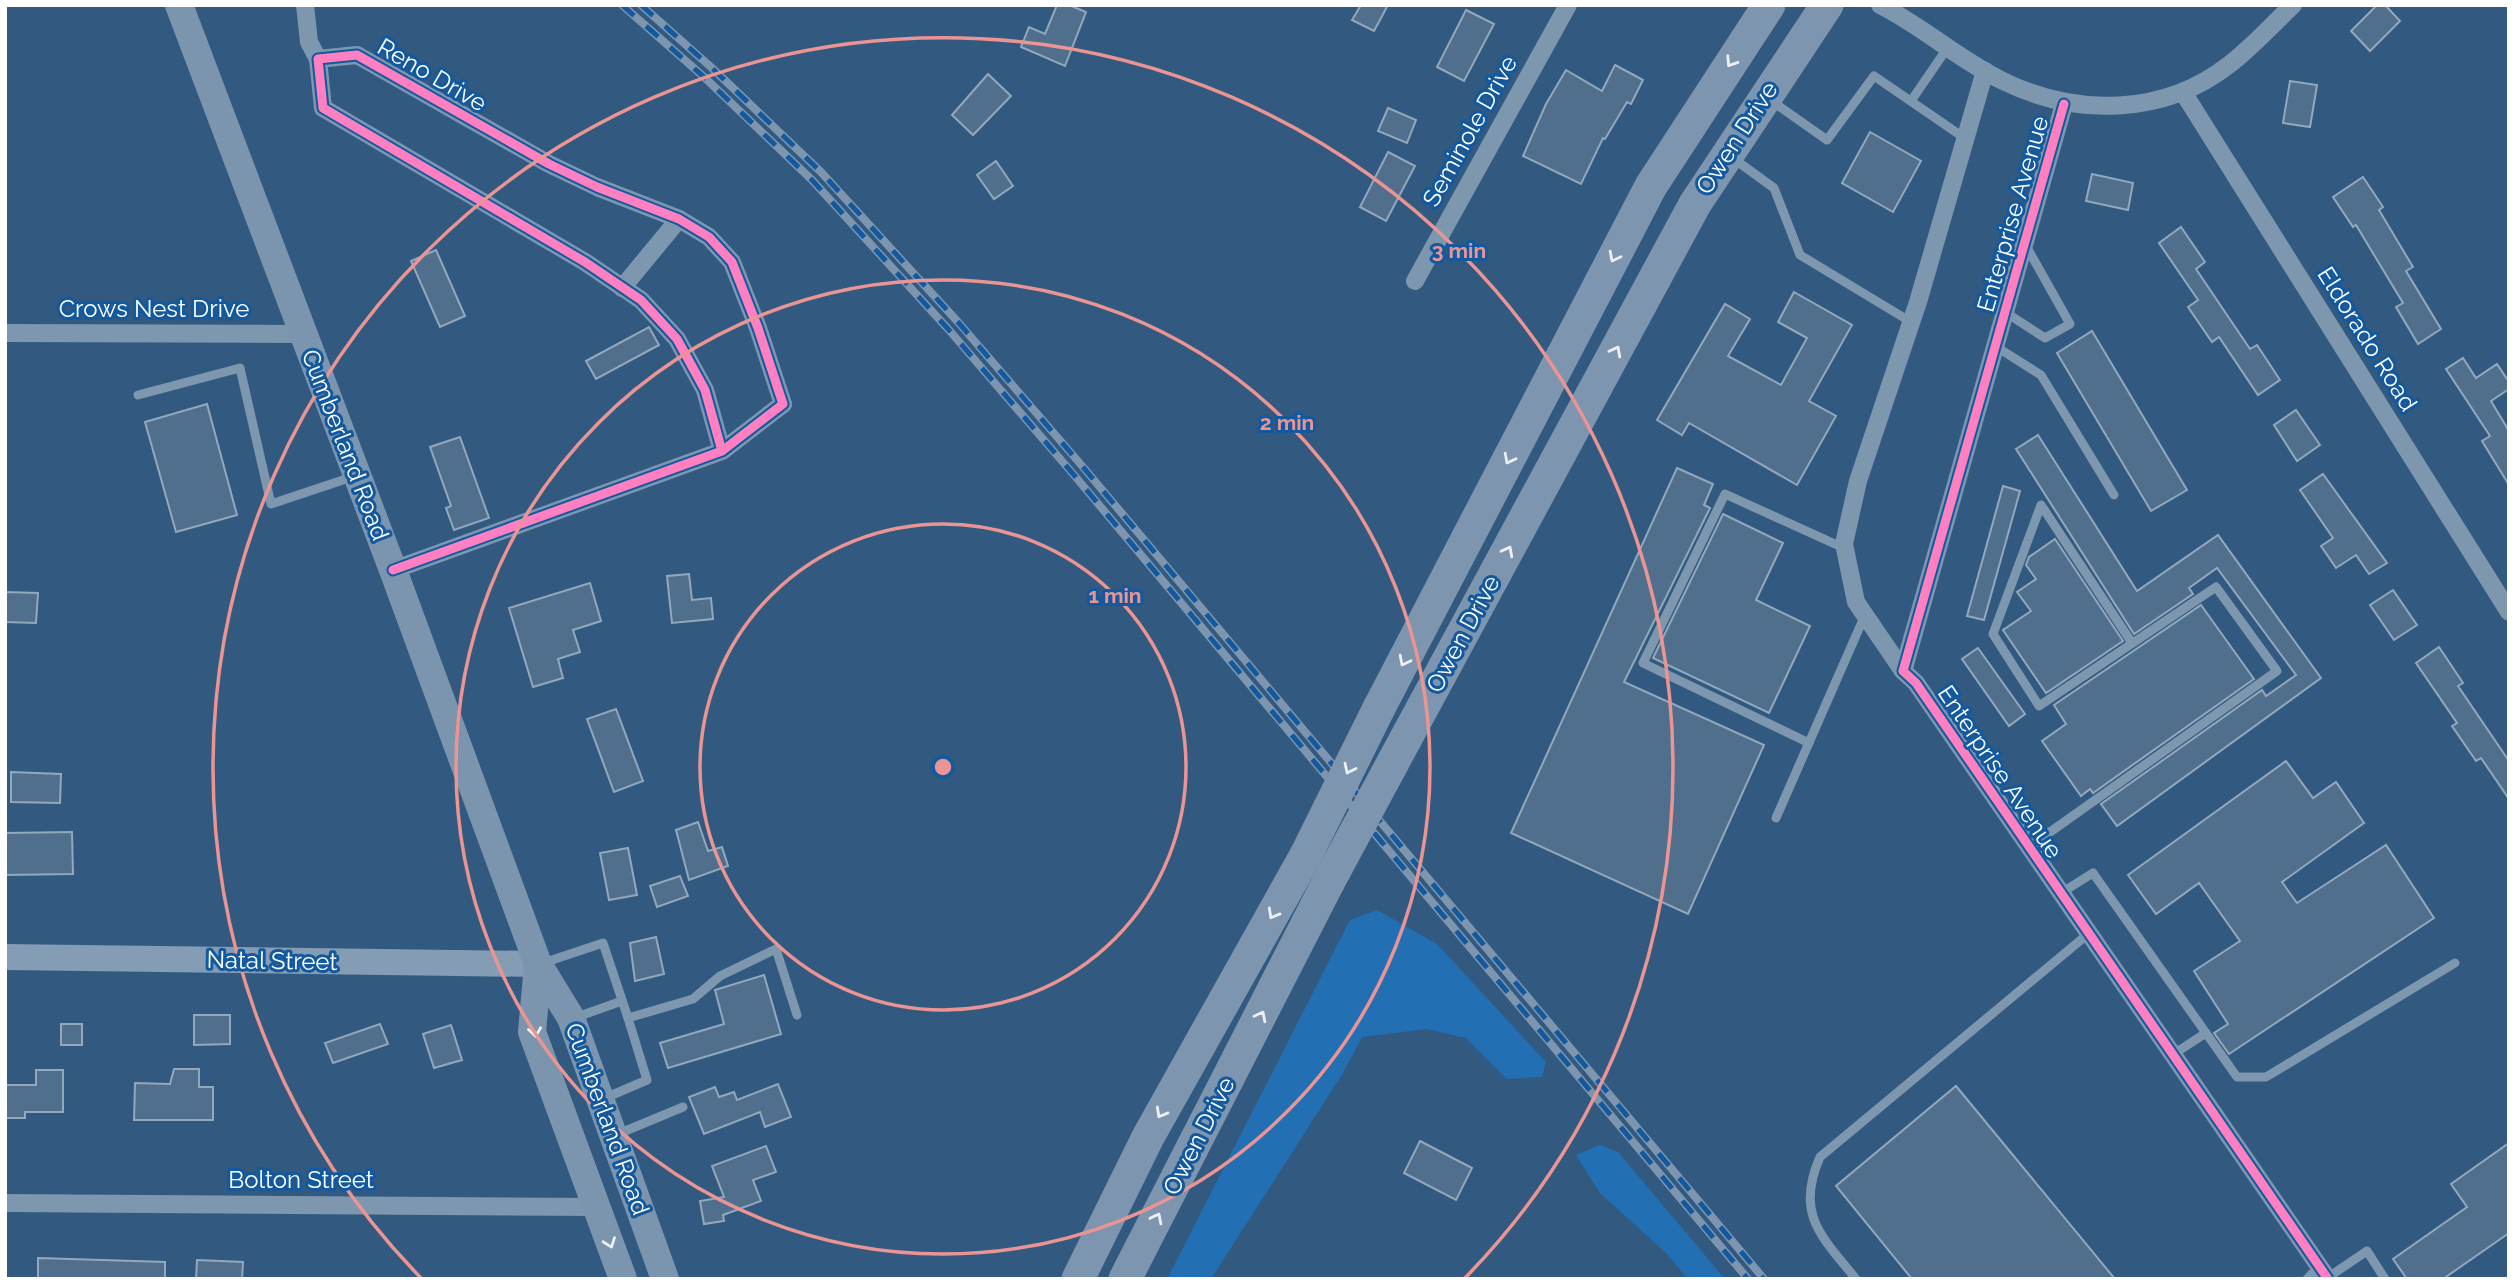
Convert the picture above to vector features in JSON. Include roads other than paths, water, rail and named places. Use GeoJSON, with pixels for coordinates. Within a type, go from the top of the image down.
{"type":"FeatureCollection","features":[{"type":"Feature","properties":{"kind":"highway","name":"Owen Drive"},"geometry":{"type":"LineString","coordinates":[[1079,1279],[1148,1137],[1306,855],[1379,708],[1651,186],[1769,5]]}},
{"type":"Feature","properties":{"kind":"highway"},"geometry":{"type":"LineString","coordinates":[[1698,198],[1703,153],[1804,5]]}},
{"type":"Feature","properties":{"kind":"highway","name":"Owen Drive"},"geometry":{"type":"LineString","coordinates":[[1125,1279],[1328,883],[1698,198],[1827,5]]}},
{"type":"Feature","properties":{"kind":"main road","name":"Cumberland Road"},"geometry":{"type":"LineString","coordinates":[[179,5],[393,570],[538,964],[572,1018],[664,1279]]}},
{"type":"Feature","properties":{"kind":"main road","name":"Natal Street"},"geometry":{"type":"LineString","coordinates":[[5,957],[538,964]]}},
{"type":"Feature","properties":{"kind":"main road","name":"Cumberland Road"},"geometry":{"type":"LineString","coordinates":[[538,964],[532,1031],[623,1279]]}},
{"type":"Feature","properties":{"kind":"street"},"geometry":{"type":"LineString","coordinates":[[305,5],[309,42],[318,60],[323,108],[585,262],[641,300],[677,339],[705,390],[722,451]]}},
{"type":"Feature","properties":{"kind":"street","name":"Seminole Drive"},"geometry":{"type":"LineString","coordinates":[[1415,281],[1568,5]]}},
{"type":"Feature","properties":{"kind":"street"},"geometry":{"type":"LineString","coordinates":[[1880,5],[1911,20],[2004,82],[2064,104],[2129,106],[2183,92],[2231,64],[2292,5]]}},
{"type":"Feature","properties":{"kind":"street","name":"Reno Drive"},"geometry":{"type":"LineString","coordinates":[[318,60],[358,55],[549,164],[597,187],[679,219],[709,237],[732,262],[758,328],[783,404],[722,451],[393,570]]}},
{"type":"Feature","properties":{"kind":"street","name":"Enterprise Avenue"},"geometry":{"type":"LineString","coordinates":[[1985,71],[1911,322],[1858,481],[1846,549],[1856,602],[1903,671],[1916,683],[2321,1275]]}},
{"type":"Feature","properties":{"kind":"street","name":"Eldorado Road"},"geometry":{"type":"LineString","coordinates":[[2183,92],[2509,612]]}},
{"type":"Feature","properties":{"kind":"street","name":"Enterprise Avenue"},"geometry":{"type":"LineString","coordinates":[[1903,671],[2064,104]]}},
{"type":"Feature","properties":{"kind":"street"},"geometry":{"type":"LineString","coordinates":[[622,288],[679,219]]}},
{"type":"Feature","properties":{"kind":"street","name":"Crows Nest Drive"},"geometry":{"type":"LineString","coordinates":[[5,333],[302,334]]}},
{"type":"Feature","properties":{"kind":"street","name":"Bolton Street"},"geometry":{"type":"LineString","coordinates":[[5,1203],[597,1207]]}},
{"type":"Feature","properties":{"kind":"lane"},"geometry":{"type":"LineString","coordinates":[[1911,101],[1948,47]]}},
{"type":"Feature","properties":{"kind":"lane"},"geometry":{"type":"LineString","coordinates":[[1764,96],[1827,140],[1874,76],[1966,139]]}},
{"type":"Feature","properties":{"kind":"lane"},"geometry":{"type":"LineString","coordinates":[[1727,154],[1774,188],[1800,255],[1911,322]]}},
{"type":"Feature","properties":{"kind":"lane"},"geometry":{"type":"LineString","coordinates":[[2005,312],[2045,338],[2070,324],[2024,243]]}},
{"type":"Feature","properties":{"kind":"lane"},"geometry":{"type":"LineString","coordinates":[[1995,346],[2040,375],[2114,495]]}},
{"type":"Feature","properties":{"kind":"lane"},"geometry":{"type":"LineString","coordinates":[[138,395],[240,368],[271,504],[357,475]]}},
{"type":"Feature","properties":{"kind":"lane"},"geometry":{"type":"LineString","coordinates":[[1809,743],[1643,663],[1725,494],[1846,549]]}},
{"type":"Feature","properties":{"kind":"lane"},"geometry":{"type":"LineString","coordinates":[[2028,848],[2277,671],[2216,587],[2039,706],[1993,634],[2041,505],[2132,643]]}},
{"type":"Feature","properties":{"kind":"lane"},"geometry":{"type":"LineString","coordinates":[[1776,818],[1865,615]]}},
{"type":"Feature","properties":{"kind":"lane"},"geometry":{"type":"LineString","coordinates":[[2060,894],[2093,873],[2237,1077],[2266,1077],[2455,963]]}},
{"type":"Feature","properties":{"kind":"lane"},"geometry":{"type":"LineString","coordinates":[[1856,1279],[1818,1231],[1809,1201],[1810,1181],[1820,1157],[2088,934]]}},
{"type":"Feature","properties":{"kind":"lane"},"geometry":{"type":"LineString","coordinates":[[538,964],[603,943],[647,1080],[600,1100]]}},
{"type":"Feature","properties":{"kind":"lane"},"geometry":{"type":"LineString","coordinates":[[628,1018],[694,999],[720,975],[776,949],[797,1015]]}},
{"type":"Feature","properties":{"kind":"lane"},"geometry":{"type":"LineString","coordinates":[[572,1018],[622,1001]]}},
{"type":"Feature","properties":{"kind":"lane"},"geometry":{"type":"LineString","coordinates":[[2172,1055],[2206,1033]]}},
{"type":"Feature","properties":{"kind":"lane"},"geometry":{"type":"LineString","coordinates":[[613,1136],[682,1107]]}},
{"type":"Feature","properties":{"kind":"lane"},"geometry":{"type":"LineString","coordinates":[[2321,1275],[2367,1251],[2385,1279]]}},
{"type":"Feature","properties":{"kind":"railway"},"geometry":{"type":"LineString","coordinates":[[622,5],[704,77],[812,180],[949,330],[1074,475],[1748,1279]]}},
{"type":"Feature","properties":{"kind":"railway"},"geometry":{"type":"LineString","coordinates":[[641,5],[712,68],[821,172],[958,322],[1083,467],[1764,1279]]}}]}
